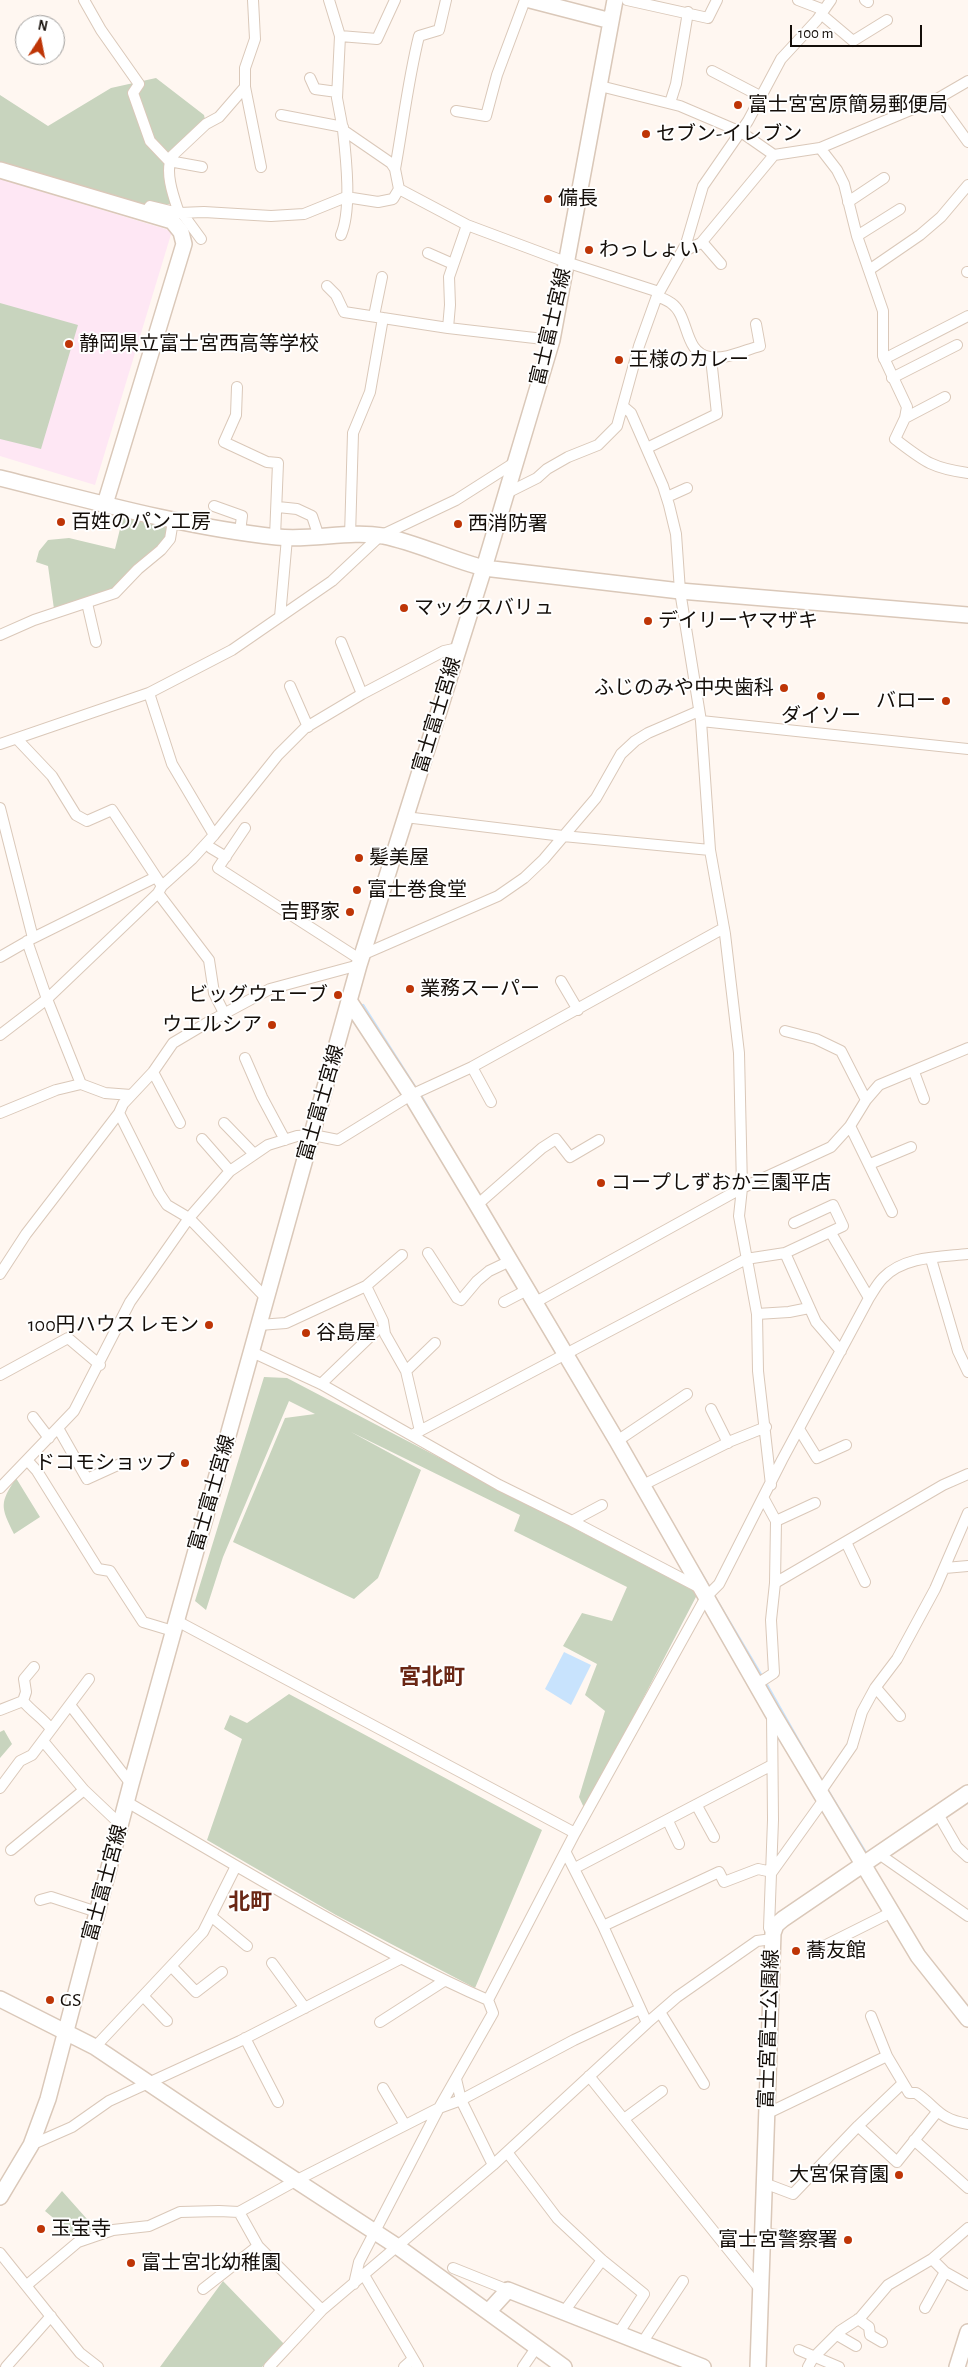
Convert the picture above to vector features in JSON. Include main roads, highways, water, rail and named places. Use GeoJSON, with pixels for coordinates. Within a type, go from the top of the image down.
{"type":"FeatureCollection","features":[{"type":"Feature","properties":{"kind":"water"},"geometry":{"type":"Polygon","coordinates":[[[564,1652],[591,1665],[571,1705],[545,1689],[564,1652]]]}},
{"type":"Feature","properties":{"kind":"waterway"},"geometry":{"type":"LineString","coordinates":[[363,1005],[417,1090]]}},
{"type":"Feature","properties":{"kind":"waterway"},"geometry":{"type":"LineString","coordinates":[[420,1094],[440,1128]]}},
{"type":"Feature","properties":{"kind":"waterway"},"geometry":{"type":"LineString","coordinates":[[697,1566],[711,1590]]}},
{"type":"Feature","properties":{"kind":"waterway"},"geometry":{"type":"LineString","coordinates":[[713,1594],[763,1678]]}},
{"type":"Feature","properties":{"kind":"waterway"},"geometry":{"type":"LineString","coordinates":[[766,1683],[821,1780]]}},
{"type":"Feature","properties":{"kind":"waterway"},"geometry":{"type":"LineString","coordinates":[[827,1789],[866,1853]]}},
{"type":"Feature","properties":{"kind":"waterway"},"geometry":{"type":"LineString","coordinates":[[919,1944],[927,1956]]}},
{"type":"Feature","properties":{"kind":"place","name":"富士宮宮原簡易郵便局"},"geometry":{"type":"Point","coordinates":[738,105]}},
{"type":"Feature","properties":{"kind":"place","name":"セブン-イレブン"},"geometry":{"type":"Point","coordinates":[646,134]}},
{"type":"Feature","properties":{"kind":"place","name":"備長"},"geometry":{"type":"Point","coordinates":[548,199]}},
{"type":"Feature","properties":{"kind":"place","name":"わっしょい"},"geometry":{"type":"Point","coordinates":[589,250]}},
{"type":"Feature","properties":{"kind":"place","name":"静岡県立富士宮西高等学校"},"geometry":{"type":"Point","coordinates":[69,344]}},
{"type":"Feature","properties":{"kind":"place","name":"王様のカレー"},"geometry":{"type":"Point","coordinates":[619,360]}},
{"type":"Feature","properties":{"kind":"place","name":"百姓のパン工房"},"geometry":{"type":"Point","coordinates":[61,522]}},
{"type":"Feature","properties":{"kind":"place","name":"西消防署"},"geometry":{"type":"Point","coordinates":[458,524]}},
{"type":"Feature","properties":{"kind":"place","name":"マックスバリュ"},"geometry":{"type":"Point","coordinates":[404,608]}},
{"type":"Feature","properties":{"kind":"place","name":"デイリーヤマザキ"},"geometry":{"type":"Point","coordinates":[648,621]}},
{"type":"Feature","properties":{"kind":"place","name":"ふじのみや中央歯科"},"geometry":{"type":"Point","coordinates":[784,688]}},
{"type":"Feature","properties":{"kind":"place","name":"ダイソー"},"geometry":{"type":"Point","coordinates":[821,696]}},
{"type":"Feature","properties":{"kind":"place","name":"バロー"},"geometry":{"type":"Point","coordinates":[946,701]}},
{"type":"Feature","properties":{"kind":"place","name":"髪美屋"},"geometry":{"type":"Point","coordinates":[359,858]}},
{"type":"Feature","properties":{"kind":"place","name":"富士巻食堂"},"geometry":{"type":"Point","coordinates":[357,890]}},
{"type":"Feature","properties":{"kind":"place","name":"吉野家"},"geometry":{"type":"Point","coordinates":[350,912]}},
{"type":"Feature","properties":{"kind":"place","name":"業務スーパー"},"geometry":{"type":"Point","coordinates":[410,989]}},
{"type":"Feature","properties":{"kind":"place","name":"ビッグウェーブ"},"geometry":{"type":"Point","coordinates":[338,995]}},
{"type":"Feature","properties":{"kind":"place","name":"ウエルシア"},"geometry":{"type":"Point","coordinates":[272,1025]}},
{"type":"Feature","properties":{"kind":"place","name":"コープしずおか三園平店"},"geometry":{"type":"Point","coordinates":[601,1183]}},
{"type":"Feature","properties":{"kind":"place","name":"100円ハウス レモン"},"geometry":{"type":"Point","coordinates":[209,1325]}},
{"type":"Feature","properties":{"kind":"place","name":"谷島屋"},"geometry":{"type":"Point","coordinates":[306,1333]}},
{"type":"Feature","properties":{"kind":"place","name":"ドコモショップ"},"geometry":{"type":"Point","coordinates":[185,1463]}},
{"type":"Feature","properties":{"kind":"place","name":"蕎友館"},"geometry":{"type":"Point","coordinates":[796,1951]}},
{"type":"Feature","properties":{"kind":"place","name":"GS"},"geometry":{"type":"Point","coordinates":[50,2000]}},
{"type":"Feature","properties":{"kind":"place","name":"大宮保育園"},"geometry":{"type":"Point","coordinates":[899,2175]}},
{"type":"Feature","properties":{"kind":"place","name":"玉宝寺"},"geometry":{"type":"Point","coordinates":[41,2229]}},
{"type":"Feature","properties":{"kind":"place","name":"富士宮警察署"},"geometry":{"type":"Point","coordinates":[848,2240]}},
{"type":"Feature","properties":{"kind":"place","name":"富士宮北幼稚園"},"geometry":{"type":"Point","coordinates":[131,2263]}},
{"type":"Feature","properties":{"kind":"district","name":"宮北町"},"geometry":{"type":"Point","coordinates":[432,1677]}},
{"type":"Feature","properties":{"kind":"district","name":"北町"},"geometry":{"type":"Point","coordinates":[250,1902]}}]}
